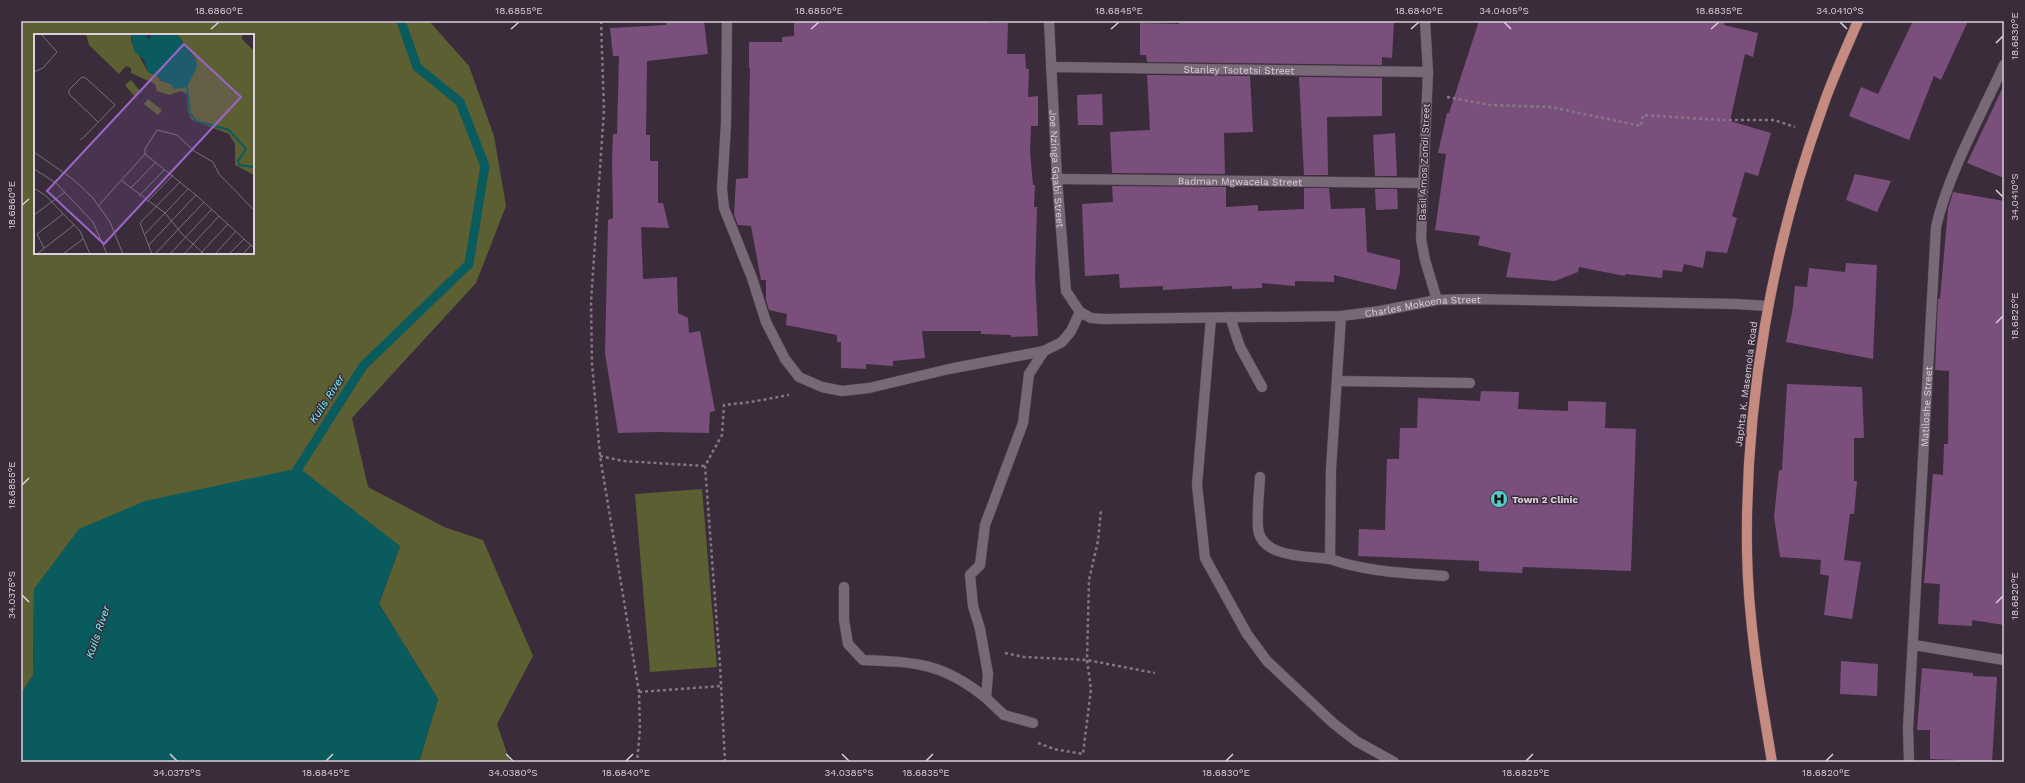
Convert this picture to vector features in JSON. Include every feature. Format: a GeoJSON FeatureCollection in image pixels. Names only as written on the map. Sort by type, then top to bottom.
{"type":"FeatureCollection","features":[{"type":"Feature","properties":{"kind":"main road","name":"Japhta K. Masemola Road"},"geometry":{"type":"LineString","coordinates":[[1772,762],[1755,660],[1747,551],[1748,485],[1754,404],[1768,306],[1790,210],[1823,106],[1858,21]]}},
{"type":"Feature","properties":{"kind":"street"},"geometry":{"type":"LineString","coordinates":[[727,21],[726,124],[722,188],[724,208],[752,278],[766,322],[785,359],[800,377],[822,387],[842,391],[869,388],[950,369],[1044,351],[1062,342],[1071,331],[1080,312]]}},
{"type":"Feature","properties":{"kind":"street","name":"Joe Nzinga Gqabi Street"},"geometry":{"type":"LineString","coordinates":[[1049,21],[1057,179],[1066,291],[1080,312]]}},
{"type":"Feature","properties":{"kind":"street","name":"Basil Amos Zondi Street"},"geometry":{"type":"LineString","coordinates":[[1425,21],[1428,72],[1421,239],[1425,260],[1437,300]]}},
{"type":"Feature","properties":{"kind":"street","name":"Matiloshe Street"},"geometry":{"type":"LineString","coordinates":[[1909,762],[1908,728],[1914,644],[1936,227],[1941,207],[1951,181],[2004,65]]}},
{"type":"Feature","properties":{"kind":"street","name":"Stanley Tsotetsi Street"},"geometry":{"type":"LineString","coordinates":[[1051,67],[1428,72]]}},
{"type":"Feature","properties":{"kind":"street","name":"Badman Mgwacela Street"},"geometry":{"type":"LineString","coordinates":[[1057,179],[1423,183]]}},
{"type":"Feature","properties":{"kind":"street","name":"Charles Mokoena Street"},"geometry":{"type":"LineString","coordinates":[[1080,312],[1091,318],[1104,319],[1341,316],[1380,312],[1437,300],[1713,303],[1768,306]]}},
{"type":"Feature","properties":{"kind":"street"},"geometry":{"type":"LineString","coordinates":[[1330,559],[1331,468],[1341,316]]}},
{"type":"Feature","properties":{"kind":"street"},"geometry":{"type":"LineString","coordinates":[[1230,317],[1240,347],[1262,387]]}},
{"type":"Feature","properties":{"kind":"street"},"geometry":{"type":"LineString","coordinates":[[1211,318],[1197,485],[1205,558],[1247,634],[1267,661],[1338,727],[1356,741],[1394,762]]}},
{"type":"Feature","properties":{"kind":"street"},"geometry":{"type":"LineString","coordinates":[[986,698],[988,674],[973,606],[970,575],[980,564],[985,525],[1023,424],[1029,374],[1044,351]]}},
{"type":"Feature","properties":{"kind":"street"},"geometry":{"type":"LineString","coordinates":[[1337,381],[1470,383]]}},
{"type":"Feature","properties":{"kind":"street"},"geometry":{"type":"LineString","coordinates":[[1260,477],[1258,528],[1262,539],[1268,547],[1278,552],[1330,559],[1347,565],[1379,571],[1444,576]]}},
{"type":"Feature","properties":{"kind":"street"},"geometry":{"type":"LineString","coordinates":[[844,587],[844,620],[848,644],[863,660],[908,662],[941,669],[967,682],[1004,715],[1033,723]]}},
{"type":"Feature","properties":{"kind":"street"},"geometry":{"type":"LineString","coordinates":[[1914,644],[2004,660]]}},
{"type":"Feature","properties":{"kind":"path"},"geometry":{"type":"LineString","coordinates":[[601,21],[604,110],[591,302],[592,363],[600,456],[638,692],[640,728],[637,762]]}},
{"type":"Feature","properties":{"kind":"path"},"geometry":{"type":"LineString","coordinates":[[1427,93],[1490,105],[1551,107],[1642,126],[1644,115],[1721,120],[1774,120],[1814,134]]}},
{"type":"Feature","properties":{"kind":"path"},"geometry":{"type":"LineString","coordinates":[[725,762],[706,466],[722,435],[724,405],[789,395],[800,377]]}},
{"type":"Feature","properties":{"kind":"path"},"geometry":{"type":"LineString","coordinates":[[600,456],[623,462],[706,466]]}},
{"type":"Feature","properties":{"kind":"path"},"geometry":{"type":"LineString","coordinates":[[1033,723],[1030,740],[1054,749],[1083,754],[1091,689],[1087,660],[1089,580],[1098,541],[1101,510]]}},
{"type":"Feature","properties":{"kind":"path"},"geometry":{"type":"LineString","coordinates":[[985,657],[1007,653],[1024,658],[1087,660],[1155,673]]}},
{"type":"Feature","properties":{"kind":"path"},"geometry":{"type":"LineString","coordinates":[[638,692],[721,686]]}},
{"type":"Feature","properties":{"kind":"shaded area"},"geometry":{"type":"Polygon","coordinates":[[[21,21],[429,21],[469,66],[494,136],[506,206],[476,283],[352,418],[368,487],[444,527],[483,540],[533,656],[497,724],[510,762],[419,762],[438,699],[379,604],[400,546],[34,589],[33,675],[21,694],[21,21]]]}},
{"type":"Feature","properties":{"kind":"shaded area"},"geometry":{"type":"Polygon","coordinates":[[[702,489],[717,667],[650,672],[635,494],[702,489]]]}},
{"type":"Feature","properties":{"kind":"water"},"geometry":{"type":"Polygon","coordinates":[[[299,468],[400,546],[379,604],[438,699],[419,762],[21,762],[21,694],[33,675],[34,589],[79,529],[145,501],[299,468]]]}},
{"type":"Feature","properties":{"kind":"building"},"geometry":{"type":"Polygon","coordinates":[[[666,21],[704,21],[708,54],[647,61],[646,135],[650,135],[650,161],[658,161],[658,203],[663,203],[669,228],[641,227],[643,279],[677,277],[678,313],[688,318],[689,333],[700,331],[715,411],[710,412],[709,433],[618,433],[605,353],[608,220],[613,218],[612,159],[613,134],[617,134],[619,56],[613,56],[610,28],[666,25],[666,21]]]}},
{"type":"Feature","properties":{"kind":"building"},"geometry":{"type":"Polygon","coordinates":[[[988,21],[988,23],[1008,23],[1007,54],[1025,54],[1026,69],[1029,69],[1028,97],[1038,96],[1038,126],[1031,126],[1030,152],[1033,185],[1035,185],[1034,207],[1037,207],[1035,276],[1038,336],[1011,337],[1011,335],[981,334],[981,331],[922,331],[925,358],[893,361],[893,366],[866,364],[866,369],[841,368],[841,342],[837,342],[837,335],[786,325],[787,314],[769,310],[766,300],[766,280],[761,280],[751,226],[738,225],[734,215],[736,179],[748,178],[749,42],[782,42],[782,37],[794,36],[794,22],[988,21]]]}},
{"type":"Feature","properties":{"kind":"building"},"geometry":{"type":"Polygon","coordinates":[[[1179,21],[1394,21],[1392,58],[1382,57],[1382,65],[1147,62],[1146,55],[1140,55],[1140,23],[1179,24],[1179,21]]]}},
{"type":"Feature","properties":{"kind":"building"},"geometry":{"type":"Polygon","coordinates":[[[1479,21],[1725,21],[1724,25],[1758,33],[1753,57],[1745,54],[1730,121],[1771,133],[1758,176],[1745,172],[1732,216],[1737,218],[1727,253],[1706,251],[1703,268],[1684,264],[1682,272],[1663,270],[1662,278],[1625,274],[1625,276],[1579,267],[1578,272],[1555,281],[1506,277],[1511,253],[1478,245],[1480,236],[1435,230],[1446,154],[1438,153],[1447,113],[1449,113],[1479,21]]]}},
{"type":"Feature","properties":{"kind":"building"},"geometry":{"type":"Polygon","coordinates":[[[1913,21],[1968,21],[1941,80],[1934,76],[1909,140],[1849,116],[1861,87],[1878,94],[1913,21]]]}},
{"type":"Feature","properties":{"kind":"building"},"geometry":{"type":"Polygon","coordinates":[[[1147,75],[1250,76],[1253,132],[1224,133],[1225,174],[1112,173],[1110,132],[1150,130],[1147,75]]]}},
{"type":"Feature","properties":{"kind":"building"},"geometry":{"type":"Polygon","coordinates":[[[1299,77],[1382,78],[1382,116],[1327,117],[1328,175],[1304,175],[1299,77]]]}},
{"type":"Feature","properties":{"kind":"building"},"geometry":{"type":"Polygon","coordinates":[[[2004,85],[2004,178],[1967,163],[2004,85]]]}},
{"type":"Feature","properties":{"kind":"building"},"geometry":{"type":"Polygon","coordinates":[[[1102,94],[1103,125],[1078,125],[1077,95],[1102,94]]]}},
{"type":"Feature","properties":{"kind":"building"},"geometry":{"type":"Polygon","coordinates":[[[1395,133],[1397,176],[1375,176],[1373,135],[1395,133]]]}},
{"type":"Feature","properties":{"kind":"building"},"geometry":{"type":"Polygon","coordinates":[[[1855,174],[1891,181],[1877,212],[1846,200],[1855,174]]]}},
{"type":"Feature","properties":{"kind":"building"},"geometry":{"type":"Polygon","coordinates":[[[1112,186],[1226,187],[1226,207],[1258,205],[1258,211],[1304,209],[1304,188],[1329,188],[1331,209],[1365,208],[1367,252],[1400,260],[1400,272],[1396,290],[1334,275],[1334,282],[1295,281],[1295,286],[1262,283],[1262,288],[1232,289],[1232,286],[1163,290],[1163,286],[1120,288],[1119,274],[1085,276],[1082,204],[1113,202],[1112,186]]]}},
{"type":"Feature","properties":{"kind":"building"},"geometry":{"type":"Polygon","coordinates":[[[1375,189],[1397,189],[1398,209],[1376,210],[1375,189]]]}},
{"type":"Feature","properties":{"kind":"building"},"geometry":{"type":"Polygon","coordinates":[[[1953,192],[2004,201],[2004,625],[1972,620],[1972,626],[1938,624],[1940,584],[1924,583],[1933,474],[1943,475],[1944,444],[1948,444],[1949,371],[1935,370],[1938,299],[1940,299],[1948,209],[1953,192]]]}},
{"type":"Feature","properties":{"kind":"building"},"geometry":{"type":"Polygon","coordinates":[[[1846,263],[1877,265],[1873,359],[1786,342],[1793,307],[1795,286],[1807,287],[1809,268],[1845,272],[1846,263]]]}},
{"type":"Feature","properties":{"kind":"building"},"geometry":{"type":"Polygon","coordinates":[[[1787,384],[1862,387],[1864,438],[1854,438],[1854,481],[1857,481],[1854,514],[1850,514],[1844,560],[1861,562],[1852,619],[1824,615],[1829,576],[1820,574],[1821,560],[1780,557],[1774,517],[1779,470],[1782,470],[1787,384]]]}},
{"type":"Feature","properties":{"kind":"building","name":"Town 2 Clinic"},"geometry":{"type":"Polygon","coordinates":[[[1481,391],[1519,392],[1518,409],[1568,411],[1568,401],[1606,402],[1605,428],[1636,429],[1631,571],[1523,567],[1522,573],[1479,571],[1479,561],[1358,556],[1359,529],[1385,530],[1387,459],[1399,459],[1400,428],[1417,428],[1418,398],[1480,401],[1481,391]]]}},
{"type":"Feature","properties":{"kind":"building"},"geometry":{"type":"Polygon","coordinates":[[[1841,661],[1878,664],[1877,696],[1840,694],[1841,661]]]}},
{"type":"Feature","properties":{"kind":"building"},"geometry":{"type":"Polygon","coordinates":[[[1922,668],[1973,673],[1973,676],[1997,677],[1992,762],[1956,762],[1956,760],[1930,759],[1930,730],[1917,730],[1922,668]]]}},
{"type":"Feature","properties":{"kind":"waterway","name":"Kuils River"},"geometry":{"type":"LineString","coordinates":[[292,478],[363,366],[469,264],[485,166],[460,102],[417,67],[401,21]]}},
{"type":"Feature","properties":{"kind":"place","name":"Town 2 Clinic"},"geometry":{"type":"Point","coordinates":[1499,499]}}]}
